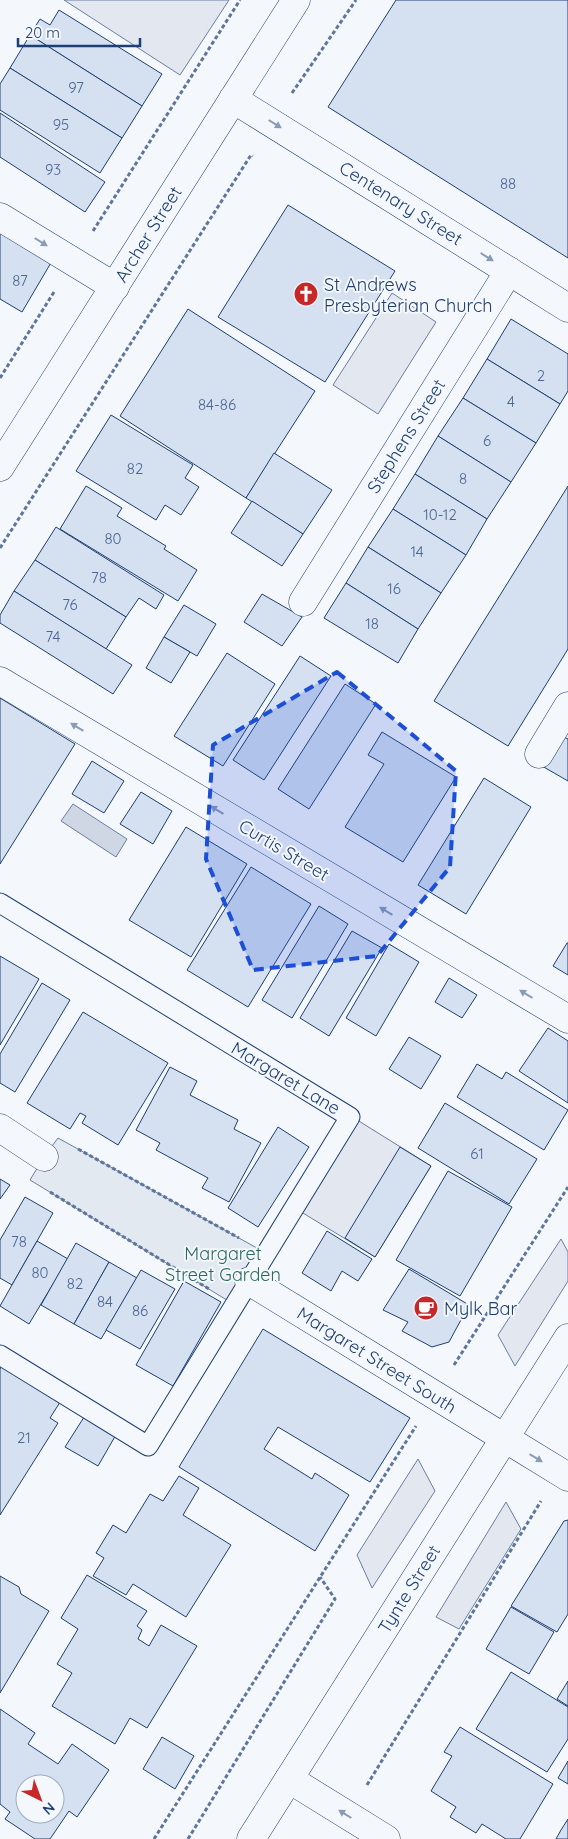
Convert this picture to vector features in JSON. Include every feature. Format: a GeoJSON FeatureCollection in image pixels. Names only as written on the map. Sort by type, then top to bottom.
{"type":"FeatureCollection","features":[{"type":"Feature","properties":{"kind":"street","name":"Archer Street"},"geometry":{"type":"LineString","coordinates":[[0,467],[296,0]]}},
{"type":"Feature","properties":{"kind":"street","name":"Centenary Street"},"geometry":{"type":"LineString","coordinates":[[234,99],[568,308]]}},
{"type":"Feature","properties":{"kind":"street"},"geometry":{"type":"LineString","coordinates":[[0,217],[115,287]]}},
{"type":"Feature","properties":{"kind":"street","name":"Stephens Street"},"geometry":{"type":"LineString","coordinates":[[303,602],[509,271]]}},
{"type":"Feature","properties":{"kind":"street","name":"Curtis Street"},"geometry":{"type":"LineString","coordinates":[[0,681],[568,1019]]}},
{"type":"Feature","properties":{"kind":"street"},"geometry":{"type":"LineString","coordinates":[[539,754],[568,706]]}},
{"type":"Feature","properties":{"kind":"street"},"geometry":{"type":"LineString","coordinates":[[0,1128],[44,1157]]}},
{"type":"Feature","properties":{"kind":"street","name":"Margaret Street South"},"geometry":{"type":"LineString","coordinates":[[249,1281],[568,1477]]}},
{"type":"Feature","properties":{"kind":"street","name":"Tynte Street"},"geometry":{"type":"LineString","coordinates":[[251,1839],[568,1338]]}},
{"type":"Feature","properties":{"kind":"street"},"geometry":{"type":"LineString","coordinates":[[289,1779],[386,1839]]}},
{"type":"Feature","properties":{"kind":"lane","name":"Margaret Lane"},"geometry":{"type":"LineString","coordinates":[[0,903],[350,1117],[148,1446],[0,1355]]}},
{"type":"Feature","properties":{"kind":"path"},"geometry":{"type":"LineString","coordinates":[[88,239],[240,0]]}},
{"type":"Feature","properties":{"kind":"path"},"geometry":{"type":"LineString","coordinates":[[290,96],[356,0]]}},
{"type":"Feature","properties":{"kind":"path"},"geometry":{"type":"LineString","coordinates":[[0,548],[251,155]]}},
{"type":"Feature","properties":{"kind":"path"},"geometry":{"type":"LineString","coordinates":[[0,378],[57,289]]}},
{"type":"Feature","properties":{"kind":"path"},"geometry":{"type":"LineString","coordinates":[[76,1148],[266,1253]]}},
{"type":"Feature","properties":{"kind":"path"},"geometry":{"type":"LineString","coordinates":[[451,1370],[568,1187]]}},
{"type":"Feature","properties":{"kind":"path"},"geometry":{"type":"LineString","coordinates":[[48,1190],[235,1305]]}},
{"type":"Feature","properties":{"kind":"path"},"geometry":{"type":"LineString","coordinates":[[154,1839],[420,1419]]}},
{"type":"Feature","properties":{"kind":"path"},"geometry":{"type":"LineString","coordinates":[[348,1816],[545,1494]]}},
{"type":"Feature","properties":{"kind":"path"},"geometry":{"type":"LineString","coordinates":[[188,1839],[335,1599],[320,1578]]}},
{"type":"Feature","properties":{"kind":"highlighted area"},"geometry":{"type":"Polygon","coordinates":[[[337,672],[456,771],[450,867],[377,956],[253,970],[206,859],[213,745],[337,672]]]}},
{"type":"Feature","properties":{"kind":"green space","name":"Margaret Street Garden"},"geometry":{"type":"Polygon","coordinates":[[[58,1138],[266,1253],[235,1305],[30,1180],[58,1138]]]}},
{"type":"Feature","properties":{"kind":"shaded area"},"geometry":{"type":"Polygon","coordinates":[[[64,0],[229,0],[180,75],[64,0]]]}},
{"type":"Feature","properties":{"kind":"shaded area"},"geometry":{"type":"Polygon","coordinates":[[[392,293],[436,322],[378,414],[333,385],[392,293]]]}},
{"type":"Feature","properties":{"kind":"shaded area"},"geometry":{"type":"Polygon","coordinates":[[[73,804],[127,839],[116,857],[61,821],[73,804]]]}},
{"type":"Feature","properties":{"kind":"shaded area"},"geometry":{"type":"Polygon","coordinates":[[[354,1118],[431,1166],[375,1257],[298,1210],[354,1118]]]}},
{"type":"Feature","properties":{"kind":"shaded area"},"geometry":{"type":"Polygon","coordinates":[[[561,1239],[568,1252],[568,1281],[515,1366],[498,1335],[561,1239]]]}},
{"type":"Feature","properties":{"kind":"shaded area"},"geometry":{"type":"Polygon","coordinates":[[[418,1459],[435,1491],[372,1588],[357,1555],[418,1459]]]}},
{"type":"Feature","properties":{"kind":"shaded area"},"geometry":{"type":"Polygon","coordinates":[[[506,1502],[521,1529],[459,1629],[436,1617],[506,1502]]]}},
{"type":"Feature","properties":{"kind":"building"},"geometry":{"type":"Polygon","coordinates":[[[396,0],[568,0],[568,258],[328,107],[396,0]]]}},
{"type":"Feature","properties":{"kind":"building"},"geometry":{"type":"Polygon","coordinates":[[[59,10],[162,74],[142,106],[30,35],[40,19],[50,25],[59,10]]]}},
{"type":"Feature","properties":{"kind":"building"},"geometry":{"type":"Polygon","coordinates":[[[30,35],[142,106],[122,138],[10,68],[30,35]]]}},
{"type":"Feature","properties":{"kind":"building"},"geometry":{"type":"Polygon","coordinates":[[[10,68],[122,138],[100,173],[0,110],[0,84],[10,68]]]}},
{"type":"Feature","properties":{"kind":"building"},"geometry":{"type":"Polygon","coordinates":[[[0,113],[105,182],[85,212],[0,157],[0,113]]]}},
{"type":"Feature","properties":{"kind":"building","name":"St Andrews Presbyterian Church"},"geometry":{"type":"Polygon","coordinates":[[[288,205],[395,271],[325,382],[218,317],[288,205]]]}},
{"type":"Feature","properties":{"kind":"building"},"geometry":{"type":"Polygon","coordinates":[[[0,229],[52,261],[22,312],[0,299],[0,229]]]}},
{"type":"Feature","properties":{"kind":"building"},"geometry":{"type":"Polygon","coordinates":[[[188,309],[315,391],[246,498],[120,416],[188,309]]]}},
{"type":"Feature","properties":{"kind":"building"},"geometry":{"type":"Polygon","coordinates":[[[511,319],[568,354],[568,391],[560,404],[487,359],[511,319]]]}},
{"type":"Feature","properties":{"kind":"building"},"geometry":{"type":"Polygon","coordinates":[[[487,359],[560,404],[536,443],[463,398],[487,359]]]}},
{"type":"Feature","properties":{"kind":"building"},"geometry":{"type":"Polygon","coordinates":[[[463,398],[536,443],[511,482],[438,436],[463,398]]]}},
{"type":"Feature","properties":{"kind":"building"},"geometry":{"type":"Polygon","coordinates":[[[111,415],[193,465],[185,478],[199,487],[181,515],[165,505],[156,520],[76,471],[111,415]]]}},
{"type":"Feature","properties":{"kind":"building"},"geometry":{"type":"Polygon","coordinates":[[[438,436],[511,482],[487,519],[415,474],[438,436]]]}},
{"type":"Feature","properties":{"kind":"building"},"geometry":{"type":"Polygon","coordinates":[[[274,453],[332,490],[303,534],[246,498],[274,453]]]}},
{"type":"Feature","properties":{"kind":"building"},"geometry":{"type":"Polygon","coordinates":[[[415,474],[487,519],[466,555],[393,509],[415,474]]]}},
{"type":"Feature","properties":{"kind":"building"},"geometry":{"type":"Polygon","coordinates":[[[86,486],[122,508],[117,516],[166,546],[164,549],[197,570],[178,601],[60,529],[86,486]]]}},
{"type":"Feature","properties":{"kind":"building"},"geometry":{"type":"Polygon","coordinates":[[[568,486],[568,649],[508,746],[434,701],[568,486]]]}},
{"type":"Feature","properties":{"kind":"building"},"geometry":{"type":"Polygon","coordinates":[[[252,501],[303,534],[282,566],[231,533],[252,501]]]}},
{"type":"Feature","properties":{"kind":"building"},"geometry":{"type":"Polygon","coordinates":[[[393,509],[466,555],[441,593],[368,547],[393,509]]]}},
{"type":"Feature","properties":{"kind":"building"},"geometry":{"type":"Polygon","coordinates":[[[56,527],[164,595],[156,609],[139,598],[126,617],[35,560],[56,527]]]}},
{"type":"Feature","properties":{"kind":"building"},"geometry":{"type":"Polygon","coordinates":[[[368,547],[441,593],[418,629],[346,583],[368,547]]]}},
{"type":"Feature","properties":{"kind":"building"},"geometry":{"type":"Polygon","coordinates":[[[35,560],[126,617],[106,649],[14,591],[35,560]]]}},
{"type":"Feature","properties":{"kind":"building"},"geometry":{"type":"Polygon","coordinates":[[[346,583],[418,629],[398,663],[324,618],[346,583]]]}},
{"type":"Feature","properties":{"kind":"building"},"geometry":{"type":"Polygon","coordinates":[[[14,591],[132,665],[113,694],[0,623],[0,615],[14,591]]]}},
{"type":"Feature","properties":{"kind":"building"},"geometry":{"type":"Polygon","coordinates":[[[262,594],[302,617],[282,646],[244,622],[262,594]]]}},
{"type":"Feature","properties":{"kind":"building"},"geometry":{"type":"Polygon","coordinates":[[[184,605],[216,624],[197,656],[164,637],[184,605]]]}},
{"type":"Feature","properties":{"kind":"building"},"geometry":{"type":"Polygon","coordinates":[[[164,637],[190,652],[171,683],[146,668],[164,637]]]}},
{"type":"Feature","properties":{"kind":"building"},"geometry":{"type":"Polygon","coordinates":[[[227,653],[275,684],[223,766],[174,736],[227,653]]]}},
{"type":"Feature","properties":{"kind":"building"},"geometry":{"type":"Polygon","coordinates":[[[300,656],[331,676],[264,780],[233,760],[300,656]]]}},
{"type":"Feature","properties":{"kind":"building"},"geometry":{"type":"Polygon","coordinates":[[[345,684],[376,704],[309,809],[278,789],[345,684]]]}},
{"type":"Feature","properties":{"kind":"building"},"geometry":{"type":"Polygon","coordinates":[[[0,698],[75,744],[0,864],[0,698]]]}},
{"type":"Feature","properties":{"kind":"building"},"geometry":{"type":"Polygon","coordinates":[[[382,732],[456,777],[403,862],[345,827],[384,764],[368,755],[382,732]]]}},
{"type":"Feature","properties":{"kind":"building"},"geometry":{"type":"Polygon","coordinates":[[[560,735],[568,739],[568,781],[542,766],[560,735]]]}},
{"type":"Feature","properties":{"kind":"building"},"geometry":{"type":"Polygon","coordinates":[[[92,761],[124,781],[104,813],[72,794],[92,761]]]}},
{"type":"Feature","properties":{"kind":"building"},"geometry":{"type":"Polygon","coordinates":[[[484,778],[531,807],[466,914],[418,885],[484,778]]]}},
{"type":"Feature","properties":{"kind":"building"},"geometry":{"type":"Polygon","coordinates":[[[141,792],[172,811],[153,844],[120,824],[141,792]]]}},
{"type":"Feature","properties":{"kind":"building"},"geometry":{"type":"Polygon","coordinates":[[[186,827],[247,864],[191,957],[129,920],[186,827]]]}},
{"type":"Feature","properties":{"kind":"building"},"geometry":{"type":"Polygon","coordinates":[[[251,867],[311,904],[248,1007],[187,970],[251,867]]]}},
{"type":"Feature","properties":{"kind":"building"},"geometry":{"type":"Polygon","coordinates":[[[319,906],[348,924],[292,1018],[262,1000],[319,906]]]}},
{"type":"Feature","properties":{"kind":"building"},"geometry":{"type":"Polygon","coordinates":[[[352,931],[382,948],[329,1036],[300,1018],[352,931]]]}},
{"type":"Feature","properties":{"kind":"building"},"geometry":{"type":"Polygon","coordinates":[[[568,943],[568,975],[553,966],[568,943]]]}},
{"type":"Feature","properties":{"kind":"building"},"geometry":{"type":"Polygon","coordinates":[[[389,944],[419,962],[376,1036],[346,1018],[389,944]]]}},
{"type":"Feature","properties":{"kind":"building"},"geometry":{"type":"Polygon","coordinates":[[[0,956],[39,979],[0,1045],[0,956]]]}},
{"type":"Feature","properties":{"kind":"building"},"geometry":{"type":"Polygon","coordinates":[[[449,978],[477,995],[462,1018],[435,1002],[449,978]]]}},
{"type":"Feature","properties":{"kind":"building"},"geometry":{"type":"Polygon","coordinates":[[[42,983],[70,1000],[15,1092],[0,1083],[0,1054],[42,983]]]}},
{"type":"Feature","properties":{"kind":"building"},"geometry":{"type":"Polygon","coordinates":[[[83,1012],[168,1063],[118,1145],[82,1123],[86,1116],[80,1113],[70,1129],[27,1103],[83,1012]]]}},
{"type":"Feature","properties":{"kind":"building"},"geometry":{"type":"Polygon","coordinates":[[[548,1028],[568,1041],[568,1103],[519,1071],[548,1028]]]}},
{"type":"Feature","properties":{"kind":"building"},"geometry":{"type":"Polygon","coordinates":[[[409,1037],[441,1056],[421,1089],[389,1069],[409,1037]]]}},
{"type":"Feature","properties":{"kind":"building"},"geometry":{"type":"Polygon","coordinates":[[[477,1064],[502,1079],[506,1072],[568,1110],[544,1150],[457,1097],[477,1064]]]}},
{"type":"Feature","properties":{"kind":"building"},"geometry":{"type":"Polygon","coordinates":[[[170,1067],[197,1081],[190,1095],[238,1120],[234,1129],[261,1143],[229,1202],[202,1188],[208,1178],[156,1150],[160,1143],[136,1130],[170,1067]]]}},
{"type":"Feature","properties":{"kind":"building"},"geometry":{"type":"Polygon","coordinates":[[[445,1103],[537,1159],[509,1204],[418,1148],[445,1103]]]}},
{"type":"Feature","properties":{"kind":"building"},"geometry":{"type":"Polygon","coordinates":[[[278,1127],[309,1147],[258,1227],[228,1208],[278,1127]]]}},
{"type":"Feature","properties":{"kind":"building"},"geometry":{"type":"Polygon","coordinates":[[[400,1147],[431,1166],[375,1257],[345,1238],[400,1147]]]}},
{"type":"Feature","properties":{"kind":"building"},"geometry":{"type":"Polygon","coordinates":[[[448,1171],[512,1207],[460,1296],[396,1260],[448,1171]]]}},
{"type":"Feature","properties":{"kind":"building"},"geometry":{"type":"Polygon","coordinates":[[[0,1179],[10,1185],[0,1199],[0,1179]]]}},
{"type":"Feature","properties":{"kind":"building"},"geometry":{"type":"Polygon","coordinates":[[[25,1197],[53,1213],[12,1285],[0,1278],[0,1240],[25,1197]]]}},
{"type":"Feature","properties":{"kind":"building"},"geometry":{"type":"Polygon","coordinates":[[[327,1231],[372,1259],[358,1281],[342,1271],[331,1291],[302,1273],[327,1231]]]}},
{"type":"Feature","properties":{"kind":"building"},"geometry":{"type":"Polygon","coordinates":[[[37,1241],[68,1259],[29,1324],[0,1306],[37,1241]]]}},
{"type":"Feature","properties":{"kind":"building"},"geometry":{"type":"Polygon","coordinates":[[[76,1243],[109,1262],[74,1324],[41,1305],[76,1243]]]}},
{"type":"Feature","properties":{"kind":"building"},"geometry":{"type":"Polygon","coordinates":[[[109,1262],[137,1278],[101,1339],[74,1324],[109,1262]]]}},
{"type":"Feature","properties":{"kind":"building","name":"Mylk Bar"},"geometry":{"type":"Polygon","coordinates":[[[409,1269],[469,1305],[449,1342],[432,1347],[402,1331],[408,1322],[383,1310],[409,1269]]]}},
{"type":"Feature","properties":{"kind":"building"},"geometry":{"type":"Polygon","coordinates":[[[141,1270],[175,1289],[140,1349],[106,1330],[141,1270]]]}},
{"type":"Feature","properties":{"kind":"building"},"geometry":{"type":"Polygon","coordinates":[[[184,1281],[221,1302],[173,1386],[136,1365],[184,1281]]]}},
{"type":"Feature","properties":{"kind":"building"},"geometry":{"type":"Polygon","coordinates":[[[263,1329],[410,1418],[370,1482],[278,1427],[264,1449],[312,1479],[315,1473],[349,1495],[315,1551],[179,1467],[263,1329]]]}},
{"type":"Feature","properties":{"kind":"building"},"geometry":{"type":"Polygon","coordinates":[[[4,1362],[62,1399],[50,1418],[58,1423],[0,1515],[0,1369],[4,1362]]]}},
{"type":"Feature","properties":{"kind":"building"},"geometry":{"type":"Polygon","coordinates":[[[86,1414],[117,1433],[98,1466],[65,1447],[86,1414]]]}},
{"type":"Feature","properties":{"kind":"building"},"geometry":{"type":"Polygon","coordinates":[[[179,1476],[199,1488],[183,1515],[231,1545],[186,1617],[133,1584],[126,1595],[93,1576],[104,1558],[96,1553],[113,1525],[126,1533],[150,1494],[163,1501],[179,1476]]]}},
{"type":"Feature","properties":{"kind":"building"},"geometry":{"type":"Polygon","coordinates":[[[568,1520],[568,1614],[557,1632],[511,1606],[564,1521],[568,1520]]]}},
{"type":"Feature","properties":{"kind":"building"},"geometry":{"type":"Polygon","coordinates":[[[87,1575],[147,1611],[137,1626],[142,1630],[138,1639],[149,1646],[161,1625],[197,1646],[147,1728],[130,1718],[115,1744],[52,1706],[72,1673],[57,1664],[78,1629],[61,1618],[87,1575]]]}},
{"type":"Feature","properties":{"kind":"building"},"geometry":{"type":"Polygon","coordinates":[[[0,1576],[19,1587],[21,1594],[49,1611],[0,1693],[0,1576]]]}},
{"type":"Feature","properties":{"kind":"building"},"geometry":{"type":"Polygon","coordinates":[[[511,1607],[554,1632],[529,1674],[486,1649],[511,1607]]]}},
{"type":"Feature","properties":{"kind":"building"},"geometry":{"type":"Polygon","coordinates":[[[511,1672],[568,1707],[568,1739],[547,1772],[476,1729],[511,1672]]]}},
{"type":"Feature","properties":{"kind":"building"},"geometry":{"type":"Polygon","coordinates":[[[568,1681],[568,1706],[557,1699],[568,1681]]]}},
{"type":"Feature","properties":{"kind":"building"},"geometry":{"type":"Polygon","coordinates":[[[0,1709],[35,1733],[28,1744],[58,1764],[72,1744],[109,1770],[77,1817],[69,1811],[65,1817],[65,1774],[15,1774],[15,1824],[60,1824],[50,1839],[35,1839],[5,1819],[10,1812],[0,1804],[0,1709]]]}},
{"type":"Feature","properties":{"kind":"building"},"geometry":{"type":"Polygon","coordinates":[[[460,1727],[553,1784],[520,1839],[506,1839],[482,1824],[476,1833],[450,1817],[456,1807],[431,1791],[452,1756],[444,1752],[460,1727]]]}},
{"type":"Feature","properties":{"kind":"building"},"geometry":{"type":"Polygon","coordinates":[[[162,1737],[194,1756],[175,1789],[143,1769],[162,1737]]]}},
{"type":"Feature","properties":{"kind":"building"},"geometry":{"type":"Polygon","coordinates":[[[568,1761],[568,1784],[558,1778],[568,1761]]]}},
{"type":"Feature","properties":{"kind":"building"},"geometry":{"type":"Polygon","coordinates":[[[568,1819],[568,1839],[556,1839],[561,1830],[568,1819]]]}},
{"type":"Feature","properties":{"kind":"place","name":"St Andrews Presbyterian Church"},"geometry":{"type":"Point","coordinates":[306,294]}},
{"type":"Feature","properties":{"kind":"place","name":"Mylk Bar"},"geometry":{"type":"Point","coordinates":[426,1308]}}]}
